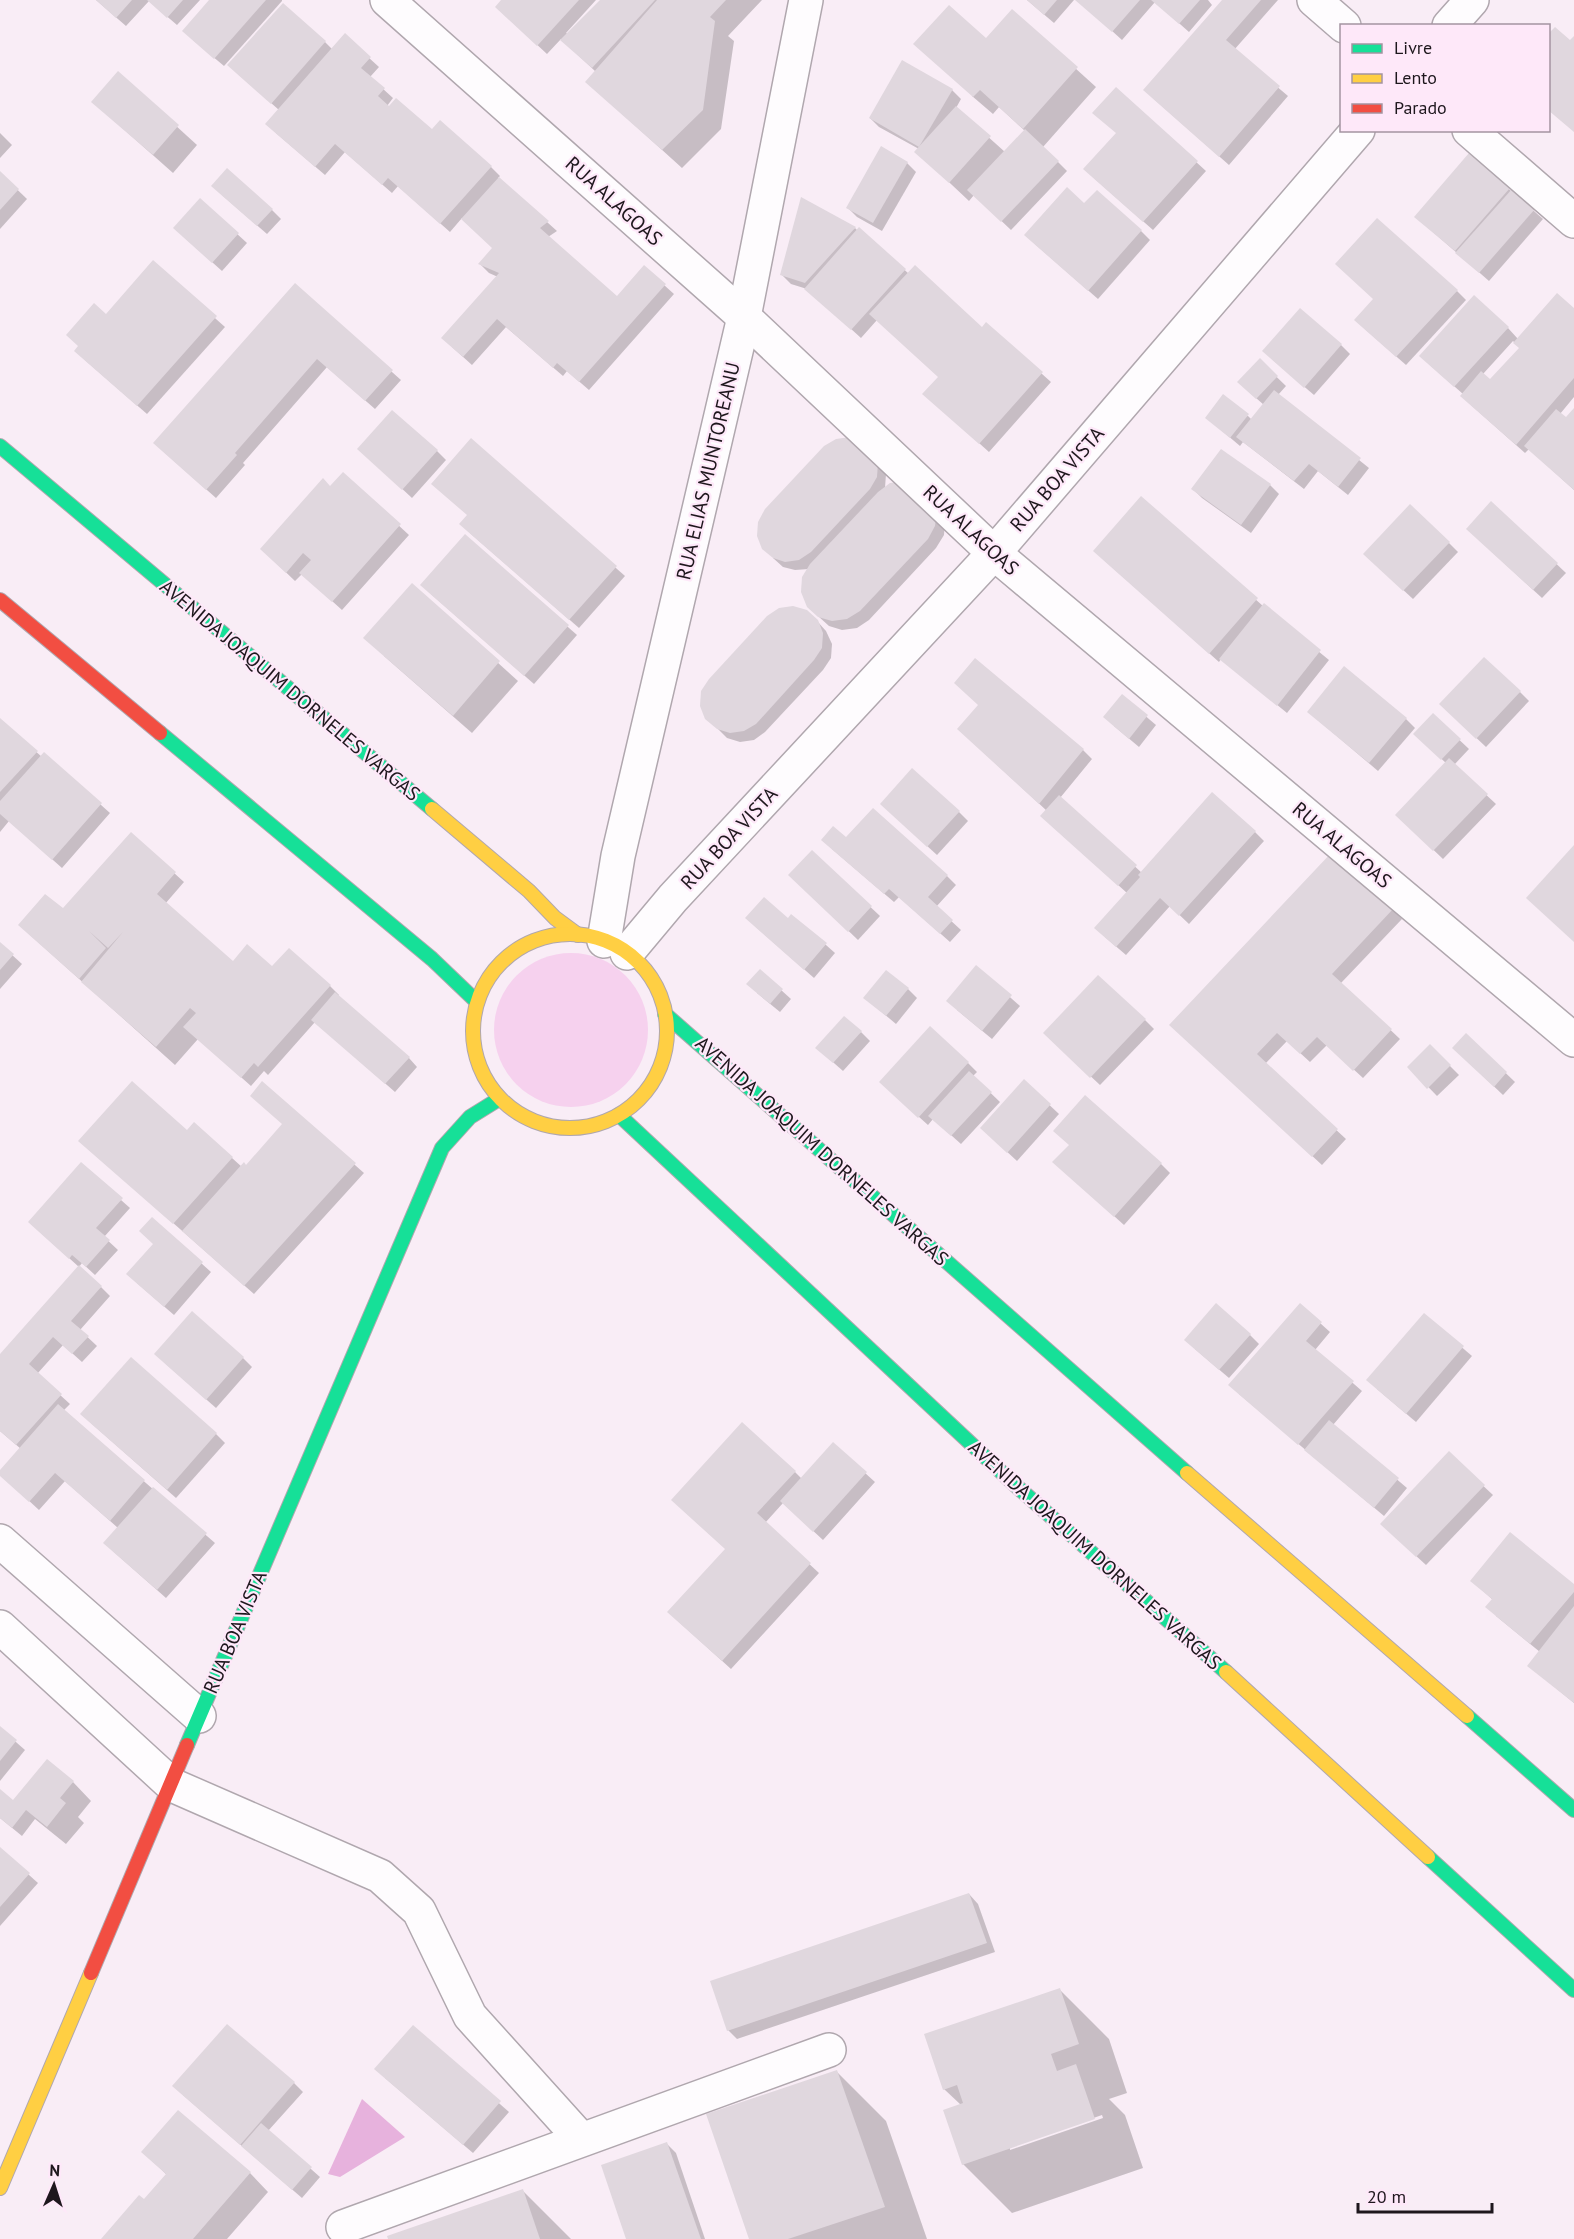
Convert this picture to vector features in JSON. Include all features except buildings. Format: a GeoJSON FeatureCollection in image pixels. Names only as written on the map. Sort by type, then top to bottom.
{"type":"FeatureCollection","features":[{"type":"Feature","properties":{"kind":"street","name":"RUA ALAGOAS"},"geometry":{"type":"LineString","coordinates":[[387,0],[744,317],[994,553],[1574,1040]]}},
{"type":"Feature","properties":{"kind":"street","name":"RUA ELIAS MUNTOREANU"},"geometry":{"type":"LineString","coordinates":[[603,943],[618,856],[744,317],[806,0]]}},
{"type":"Feature","properties":{"kind":"street"},"geometry":{"type":"LineString","coordinates":[[1314,0],[1342,24]]}},
{"type":"Feature","properties":{"kind":"street"},"geometry":{"type":"LineString","coordinates":[[1451,24],[1472,0]]}},
{"type":"Feature","properties":{"kind":"street","name":"RUA BOA VISTA"},"geometry":{"type":"LineString","coordinates":[[603,943],[673,898],[994,553],[1356,132]]}},
{"type":"Feature","properties":{"kind":"street"},"geometry":{"type":"LineString","coordinates":[[1471,132],[1574,221]]}},
{"type":"Feature","properties":{"kind":"street","name":"AVENIDA JOAQUIM DORNELES VARGAS"},"geometry":{"type":"LineString","coordinates":[[0,446],[520,884],[555,918],[603,943]]}},
{"type":"Feature","properties":{"kind":"street"},"geometry":{"type":"LineString","coordinates":[[0,600],[432,959],[477,1002]]}},
{"type":"Feature","properties":{"kind":"street"},"geometry":{"type":"LineString","coordinates":[[552,936],[603,943],[646,971],[658,991],[665,1014],[667,1038],[662,1060],[653,1082],[638,1101],[619,1115],[595,1125],[569,1128],[544,1125],[520,1115],[499,1099],[483,1078],[474,1053],[472,1027],[477,1002],[488,978],[505,958],[527,944],[552,936]]}},
{"type":"Feature","properties":{"kind":"street","name":"AVENIDA JOAQUIM DORNELES VARGAS"},"geometry":{"type":"LineString","coordinates":[[665,1014],[1119,1415],[1401,1657],[1574,1810]]}},
{"type":"Feature","properties":{"kind":"street","name":"RUA BOA VISTA"},"geometry":{"type":"LineString","coordinates":[[0,2188],[442,1148],[470,1117],[499,1099]]}},
{"type":"Feature","properties":{"kind":"street","name":"AVENIDA JOAQUIM DORNELES VARGAS"},"geometry":{"type":"LineString","coordinates":[[619,1115],[1012,1483],[1168,1619],[1574,1990]]}},
{"type":"Feature","properties":{"kind":"street"},"geometry":{"type":"LineString","coordinates":[[0,1541],[199,1716]]}},
{"type":"Feature","properties":{"kind":"street"},"geometry":{"type":"LineString","coordinates":[[0,1628],[172,1785],[380,1876],[419,1911],[470,2016],[581,2139]]}},
{"type":"Feature","properties":{"kind":"street"},"geometry":{"type":"LineString","coordinates":[[343,2227],[829,2049]]}},
{"type":"Feature","properties":{"kind":"shaded area"},"geometry":{"type":"Polygon","coordinates":[[[571,953],[600,959],[614,966],[625,976],[635,987],[642,1001],[648,1030],[642,1059],[635,1073],[625,1084],[614,1094],[600,1101],[571,1107],[542,1101],[528,1094],[517,1084],[507,1073],[500,1059],[494,1030],[500,1001],[507,987],[517,976],[528,966],[542,959],[571,953]]]}},
{"type":"Feature","properties":{"kind":"shaded area"},"geometry":{"type":"Polygon","coordinates":[[[362,2099],[405,2137],[340,2177],[328,2174],[362,2099]]]}},
{"type":"Feature","properties":{"kind":"traffic: fast"},"geometry":{"type":"LineString","coordinates":[[0,446],[432,809]]}},
{"type":"Feature","properties":{"kind":"traffic: fast"},"geometry":{"type":"LineString","coordinates":[[160,733],[432,959],[477,1002]]}},
{"type":"Feature","properties":{"kind":"traffic: fast"},"geometry":{"type":"LineString","coordinates":[[665,1014],[1187,1473]]}},
{"type":"Feature","properties":{"kind":"traffic: fast"},"geometry":{"type":"LineString","coordinates":[[187,1745],[442,1148],[470,1117],[499,1099]]}},
{"type":"Feature","properties":{"kind":"traffic: fast"},"geometry":{"type":"LineString","coordinates":[[619,1115],[1013,1483],[1226,1672]]}},
{"type":"Feature","properties":{"kind":"traffic: fast"},"geometry":{"type":"LineString","coordinates":[[1467,1716],[1574,1810]]}},
{"type":"Feature","properties":{"kind":"traffic: fast"},"geometry":{"type":"LineString","coordinates":[[1428,1857],[1574,1990]]}},
{"type":"Feature","properties":{"kind":"traffic: slow"},"geometry":{"type":"LineString","coordinates":[[432,809],[529,891],[555,918],[578,935]]}},
{"type":"Feature","properties":{"kind":"traffic: slow"},"geometry":{"type":"LineString","coordinates":[[570,934],[598,938],[616,946],[631,956],[645,970],[663,1003],[667,1031],[663,1059],[655,1077],[645,1092],[631,1106],[598,1124],[570,1128],[542,1124],[524,1116],[509,1106],[495,1092],[477,1059],[473,1031],[477,1003],[485,985],[495,970],[509,956],[542,938],[570,934]]}},
{"type":"Feature","properties":{"kind":"traffic: slow"},"geometry":{"type":"LineString","coordinates":[[1187,1473],[1467,1716]]}},
{"type":"Feature","properties":{"kind":"traffic: slow"},"geometry":{"type":"LineString","coordinates":[[1226,1672],[1428,1857]]}},
{"type":"Feature","properties":{"kind":"traffic: slow"},"geometry":{"type":"LineString","coordinates":[[0,2188],[91,1973]]}},
{"type":"Feature","properties":{"kind":"traffic: jam"},"geometry":{"type":"LineString","coordinates":[[0,600],[160,733]]}},
{"type":"Feature","properties":{"kind":"traffic: jam"},"geometry":{"type":"LineString","coordinates":[[91,1973],[187,1745]]}}]}
